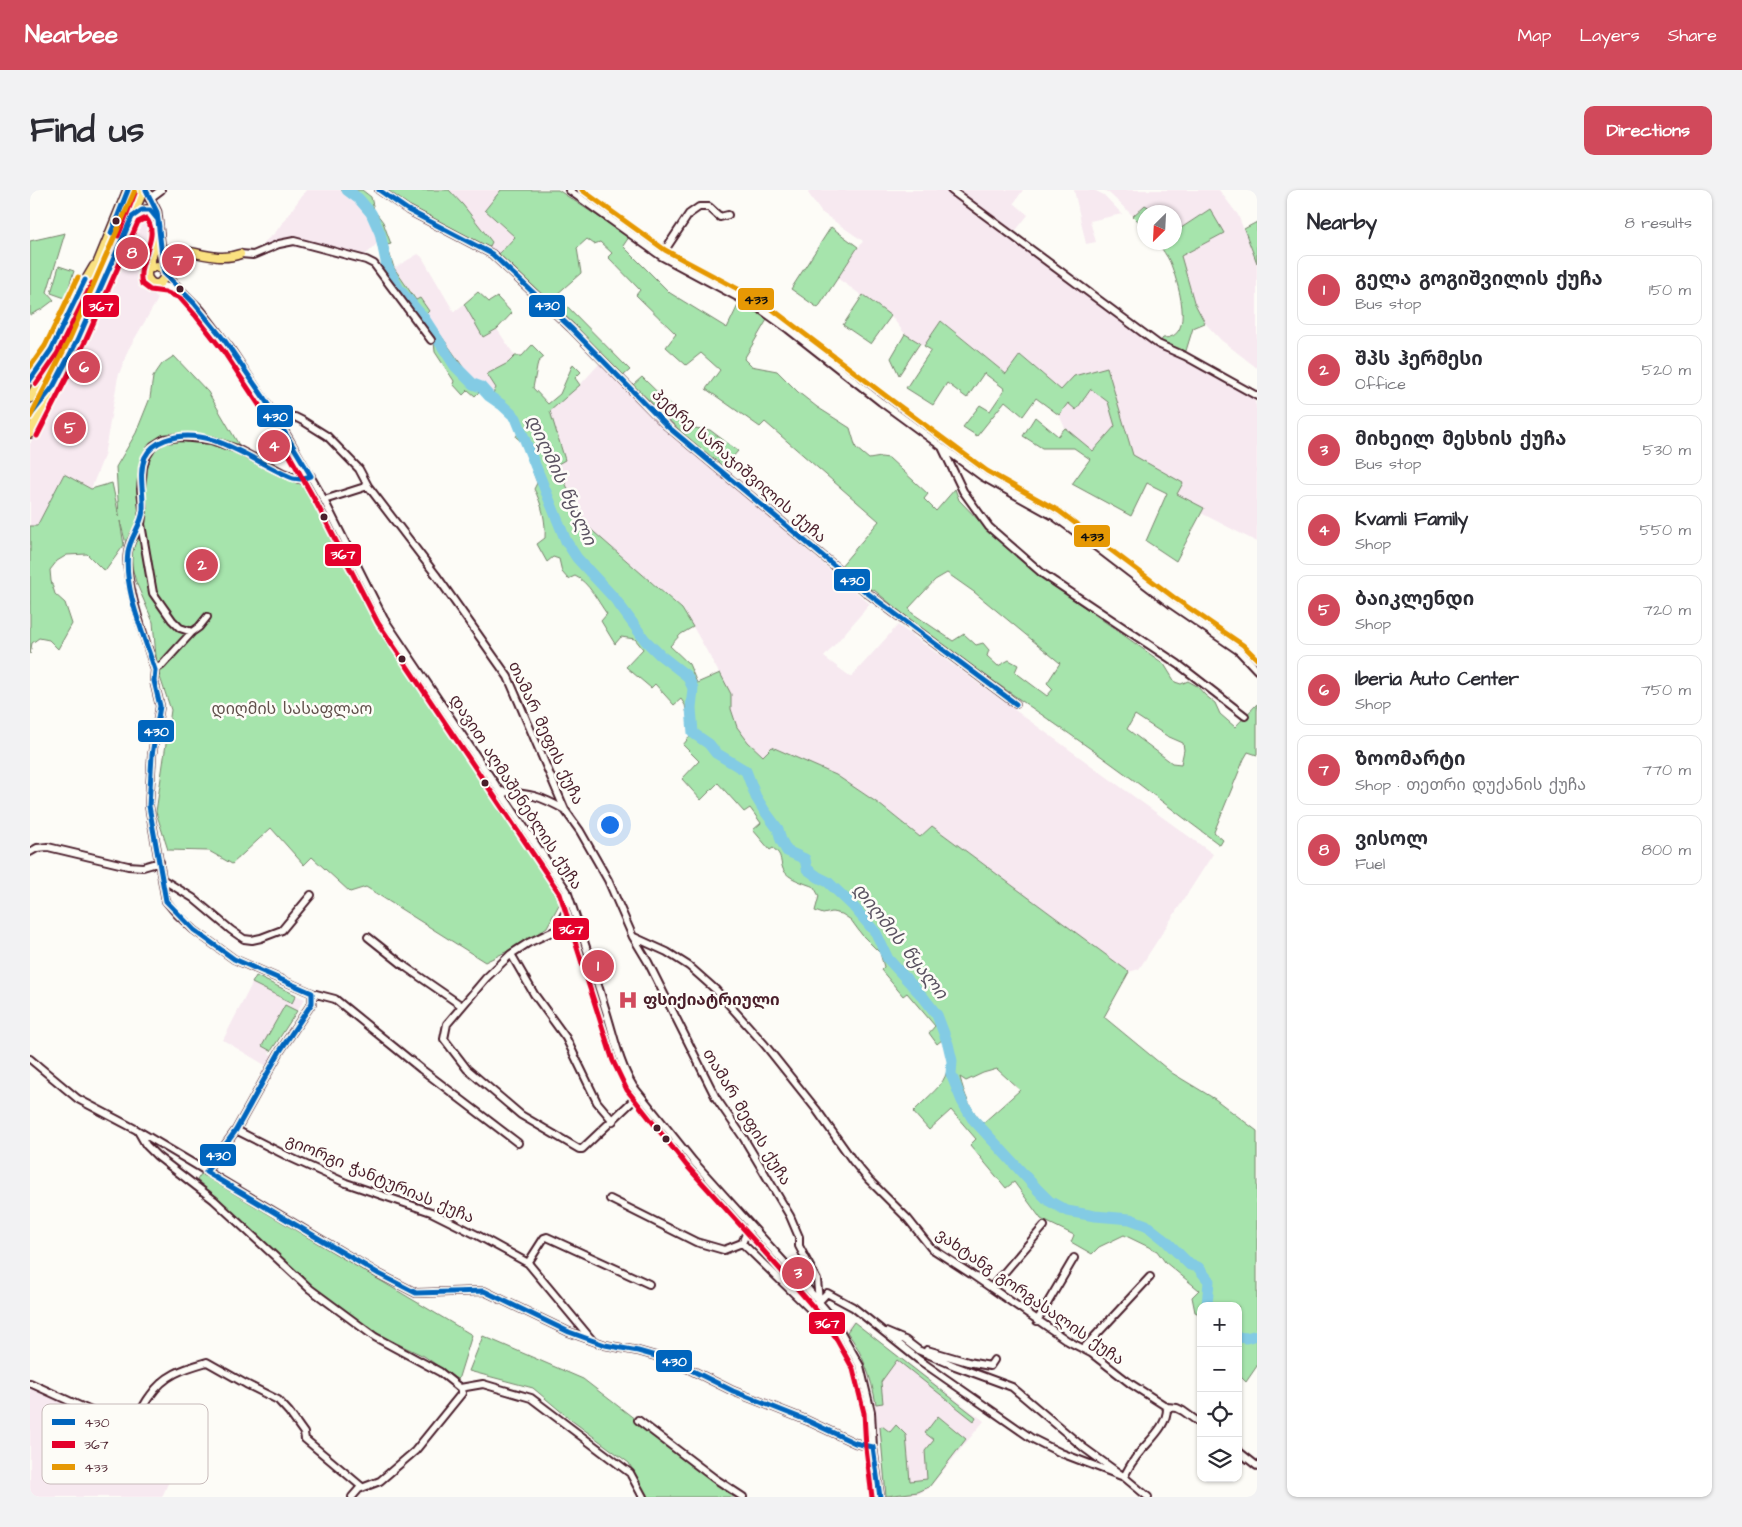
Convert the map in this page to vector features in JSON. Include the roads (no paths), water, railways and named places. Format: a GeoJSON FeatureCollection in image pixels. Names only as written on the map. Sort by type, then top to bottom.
{"type":"FeatureCollection","features":[{"type":"Feature","properties":{"kind":"highway"},"geometry":{"type":"LineString","coordinates":[[30,398],[71,329],[128,190]]}},
{"type":"Feature","properties":{"kind":"highway"},"geometry":{"type":"LineString","coordinates":[[30,433],[77,341],[144,190]]}},
{"type":"Feature","properties":{"kind":"main road"},"geometry":{"type":"LineString","coordinates":[[144,190],[156,209],[158,220],[164,271],[164,278],[158,284],[148,280],[147,274],[156,248],[159,230]]}},
{"type":"Feature","properties":{"kind":"main road"},"geometry":{"type":"LineString","coordinates":[[132,217],[147,209],[152,211],[158,220]]}},
{"type":"Feature","properties":{"kind":"main road"},"geometry":{"type":"LineString","coordinates":[[162,250],[178,250],[216,258],[234,257],[240,254]]}},
{"type":"Feature","properties":{"kind":"main road"},"geometry":{"type":"LineString","coordinates":[[30,380],[51,350],[81,288],[102,254]]}},
{"type":"Feature","properties":{"kind":"main road"},"geometry":{"type":"LineString","coordinates":[[149,269],[154,266],[164,271]]}},
{"type":"Feature","properties":{"kind":"main road"},"geometry":{"type":"LineString","coordinates":[[30,416],[53,387]]}},
{"type":"Feature","properties":{"kind":"street"},"geometry":{"type":"LineString","coordinates":[[149,199],[161,190]]}},
{"type":"Feature","properties":{"kind":"street","name":"პეტრე სარაჯიშვილის ქუჩა"},"geometry":{"type":"LineString","coordinates":[[378,190],[408,210],[492,254],[571,328],[667,426],[866,592],[1016,704]]}},
{"type":"Feature","properties":{"kind":"street"},"geometry":{"type":"LineString","coordinates":[[569,190],[661,256],[760,309],[788,328],[881,402],[984,477],[1055,517],[1172,605],[1240,651],[1257,670]]}},
{"type":"Feature","properties":{"kind":"street"},"geometry":{"type":"LineString","coordinates":[[951,190],[1158,344],[1185,356],[1257,396]]}},
{"type":"Feature","properties":{"kind":"street"},"geometry":{"type":"LineString","coordinates":[[661,256],[689,214],[699,207],[709,207],[720,217],[728,215]]}},
{"type":"Feature","properties":{"kind":"street"},"geometry":{"type":"LineString","coordinates":[[240,254],[252,255],[279,244],[294,241],[366,260],[374,264],[431,340]]}},
{"type":"Feature","properties":{"kind":"street","name":"დავით აღმაშენებლის ქუჩა"},"geometry":{"type":"LineString","coordinates":[[164,271],[201,310],[230,348],[278,422],[324,500],[384,619],[567,891],[585,940],[627,1076],[639,1095],[693,1161],[834,1320],[860,1366],[871,1412],[873,1447],[880,1497]]}},
{"type":"Feature","properties":{"kind":"street","name":"დავით აღმაშენებლის ქუჩა"},"geometry":{"type":"LineString","coordinates":[[158,284],[184,292]]}},
{"type":"Feature","properties":{"kind":"street","name":"თამარ მეფის ქუჩა"},"geometry":{"type":"LineString","coordinates":[[278,422],[287,417],[295,418],[327,436],[359,469],[368,486],[436,575],[508,677],[565,810],[580,831],[608,880],[633,937],[648,962],[716,1098],[743,1137],[790,1216],[799,1237],[799,1246],[817,1280],[819,1301]]}},
{"type":"Feature","properties":{"kind":"street"},"geometry":{"type":"LineString","coordinates":[[310,476],[299,479],[283,473],[237,449],[211,440],[181,437],[164,439],[153,446],[142,468],[143,510],[141,524],[128,552],[128,570],[131,589],[154,670],[154,681],[160,706],[152,755],[150,806],[166,901],[177,914],[213,945],[248,966],[312,993],[335,999],[421,1069],[518,1143]]}},
{"type":"Feature","properties":{"kind":"street"},"geometry":{"type":"LineString","coordinates":[[942,446],[963,491],[989,527],[1043,574],[1178,664],[1245,716]]}},
{"type":"Feature","properties":{"kind":"street"},"geometry":{"type":"LineString","coordinates":[[324,500],[368,486]]}},
{"type":"Feature","properties":{"kind":"street"},"geometry":{"type":"LineString","coordinates":[[141,524],[153,593],[172,620],[180,628],[192,632]]}},
{"type":"Feature","properties":{"kind":"street"},"geometry":{"type":"LineString","coordinates":[[154,670],[162,665],[192,632],[199,627],[206,617]]}},
{"type":"Feature","properties":{"kind":"street"},"geometry":{"type":"LineString","coordinates":[[500,791],[529,794],[545,799],[565,810]]}},
{"type":"Feature","properties":{"kind":"street"},"geometry":{"type":"LineString","coordinates":[[30,852],[37,848],[48,847],[128,866],[143,867],[160,862]]}},
{"type":"Feature","properties":{"kind":"street"},"geometry":{"type":"LineString","coordinates":[[162,879],[193,898],[244,939],[252,940],[282,930],[310,895]]}},
{"type":"Feature","properties":{"kind":"street"},"geometry":{"type":"LineString","coordinates":[[567,891],[565,900],[566,911],[556,930],[528,943],[511,954],[486,978],[447,1024],[444,1039],[468,1070],[521,1115],[581,1149],[639,1095]]}},
{"type":"Feature","properties":{"kind":"street"},"geometry":{"type":"LineString","coordinates":[[368,937],[407,968],[462,1006]]}},
{"type":"Feature","properties":{"kind":"street","name":"ვახტანგ გორგასალის ქუჩა"},"geometry":{"type":"LineString","coordinates":[[633,937],[667,952],[689,966],[716,990],[765,1045],[816,1109],[853,1161],[908,1219],[931,1248],[1037,1321],[1091,1353],[1130,1384],[1167,1407],[1177,1408],[1197,1421]]}},
{"type":"Feature","properties":{"kind":"street"},"geometry":{"type":"LineString","coordinates":[[511,954],[534,994],[566,1038],[597,1102],[613,1121]]}},
{"type":"Feature","properties":{"kind":"street"},"geometry":{"type":"LineString","coordinates":[[206,1172],[236,1130],[280,1051],[312,1003],[312,993]]}},
{"type":"Feature","properties":{"kind":"street"},"geometry":{"type":"LineString","coordinates":[[30,1059],[78,1099],[137,1130],[379,1274],[416,1293],[484,1291],[593,1341],[673,1361],[733,1390],[806,1420],[854,1443],[873,1447]]}},
{"type":"Feature","properties":{"kind":"street"},"geometry":{"type":"LineString","coordinates":[[137,1130],[146,1145],[157,1156],[214,1200],[310,1289],[375,1337],[440,1372],[460,1388],[462,1393],[415,1451],[380,1481],[362,1487],[352,1497]]}},
{"type":"Feature","properties":{"kind":"street","name":"გიორგი ჭანტურიას ქუჩა"},"geometry":{"type":"LineString","coordinates":[[236,1130],[289,1158],[346,1183],[431,1212],[528,1263],[593,1341]]}},
{"type":"Feature","properties":{"kind":"street"},"geometry":{"type":"LineString","coordinates":[[610,1199],[696,1242],[724,1250],[742,1243],[750,1224]]}},
{"type":"Feature","properties":{"kind":"street"},"geometry":{"type":"LineString","coordinates":[[991,1288],[1044,1226]]}},
{"type":"Feature","properties":{"kind":"street"},"geometry":{"type":"LineString","coordinates":[[528,1263],[546,1237],[649,1284]]}},
{"type":"Feature","properties":{"kind":"street"},"geometry":{"type":"LineString","coordinates":[[742,1243],[811,1310],[827,1293],[853,1307],[919,1360],[1032,1438],[1062,1454],[1124,1477]]}},
{"type":"Feature","properties":{"kind":"street"},"geometry":{"type":"LineString","coordinates":[[1037,1321],[1074,1258]]}},
{"type":"Feature","properties":{"kind":"street"},"geometry":{"type":"LineString","coordinates":[[1083,1349],[1150,1277]]}},
{"type":"Feature","properties":{"kind":"street"},"geometry":{"type":"LineString","coordinates":[[879,1328],[927,1350],[968,1362],[990,1366],[994,1360]]}},
{"type":"Feature","properties":{"kind":"street"},"geometry":{"type":"LineString","coordinates":[[905,1340],[918,1350],[1012,1388],[1084,1448],[1148,1497]]}},
{"type":"Feature","properties":{"kind":"street"},"geometry":{"type":"LineString","coordinates":[[144,1404],[160,1383],[173,1373],[207,1362],[278,1400],[289,1412],[304,1434],[305,1439],[362,1487]]}},
{"type":"Feature","properties":{"kind":"street"},"geometry":{"type":"LineString","coordinates":[[30,1383],[76,1404]]}},
{"type":"Feature","properties":{"kind":"street"},"geometry":{"type":"LineString","coordinates":[[460,1388],[483,1384],[531,1398],[630,1473],[643,1497]]}},
{"type":"Feature","properties":{"kind":"street"},"geometry":{"type":"LineString","coordinates":[[1124,1477],[1134,1459],[1152,1439],[1168,1416],[1167,1407]]}},
{"type":"Feature","properties":{"kind":"street"},"geometry":{"type":"LineString","coordinates":[[638,1420],[714,1478],[743,1497]]}},
{"type":"Feature","properties":{"kind":"street"},"geometry":{"type":"LineString","coordinates":[[1242,1454],[1257,1466]]}},
{"type":"Feature","properties":{"kind":"waterway","name":"დიღმის წყალი"},"geometry":{"type":"LineString","coordinates":[[347,190],[359,199],[371,213],[380,233],[387,266],[399,289],[424,318],[455,366],[473,384],[481,387],[516,418],[566,541],[577,558],[615,599],[645,640],[660,655],[687,676],[693,688],[691,708],[693,733],[709,744],[716,753],[746,771],[756,797],[778,829],[787,851],[805,859],[807,869],[828,882],[852,905],[876,933],[888,959],[937,1015],[948,1044],[952,1061],[951,1074],[962,1101],[972,1118],[1049,1201],[1067,1211],[1130,1219],[1146,1225],[1165,1240],[1190,1265],[1198,1267],[1209,1281],[1207,1302]]}},
{"type":"Feature","properties":{"kind":"waterway","name":"დიღმის წყალი"},"geometry":{"type":"LineString","coordinates":[[1242,1338],[1257,1335]]}},
{"type":"Feature","properties":{"kind":"place","name":"ვისოლ"},"geometry":{"type":"Point","coordinates":[132,253]}},
{"type":"Feature","properties":{"kind":"place","name":"ზოომარტი"},"geometry":{"type":"Point","coordinates":[178,260]}},
{"type":"Feature","properties":{"kind":"place","name":"Iberia Auto Center"},"geometry":{"type":"Point","coordinates":[84,367]}},
{"type":"Feature","properties":{"kind":"place","name":"ბაიკლენდი"},"geometry":{"type":"Point","coordinates":[70,428]}},
{"type":"Feature","properties":{"kind":"place","name":"Kvamli Family"},"geometry":{"type":"Point","coordinates":[274,446]}},
{"type":"Feature","properties":{"kind":"place","name":"შპს ჰერმესი"},"geometry":{"type":"Point","coordinates":[202,565]}},
{"type":"Feature","properties":{"kind":"place","name":"გელა გოგიშვილის ქუჩა"},"geometry":{"type":"Point","coordinates":[598,966]}},
{"type":"Feature","properties":{"kind":"place","name":"ფსიქიატრიული"},"geometry":{"type":"Point","coordinates":[628,1000]}},
{"type":"Feature","properties":{"kind":"place","name":"მიხეილ მესხის ქუჩა"},"geometry":{"type":"Point","coordinates":[798,1273]}},
{"type":"Feature","properties":{"kind":"park label","name":"დიღმის სასაფლაო"},"geometry":{"type":"Point","coordinates":[292,709]}}]}
